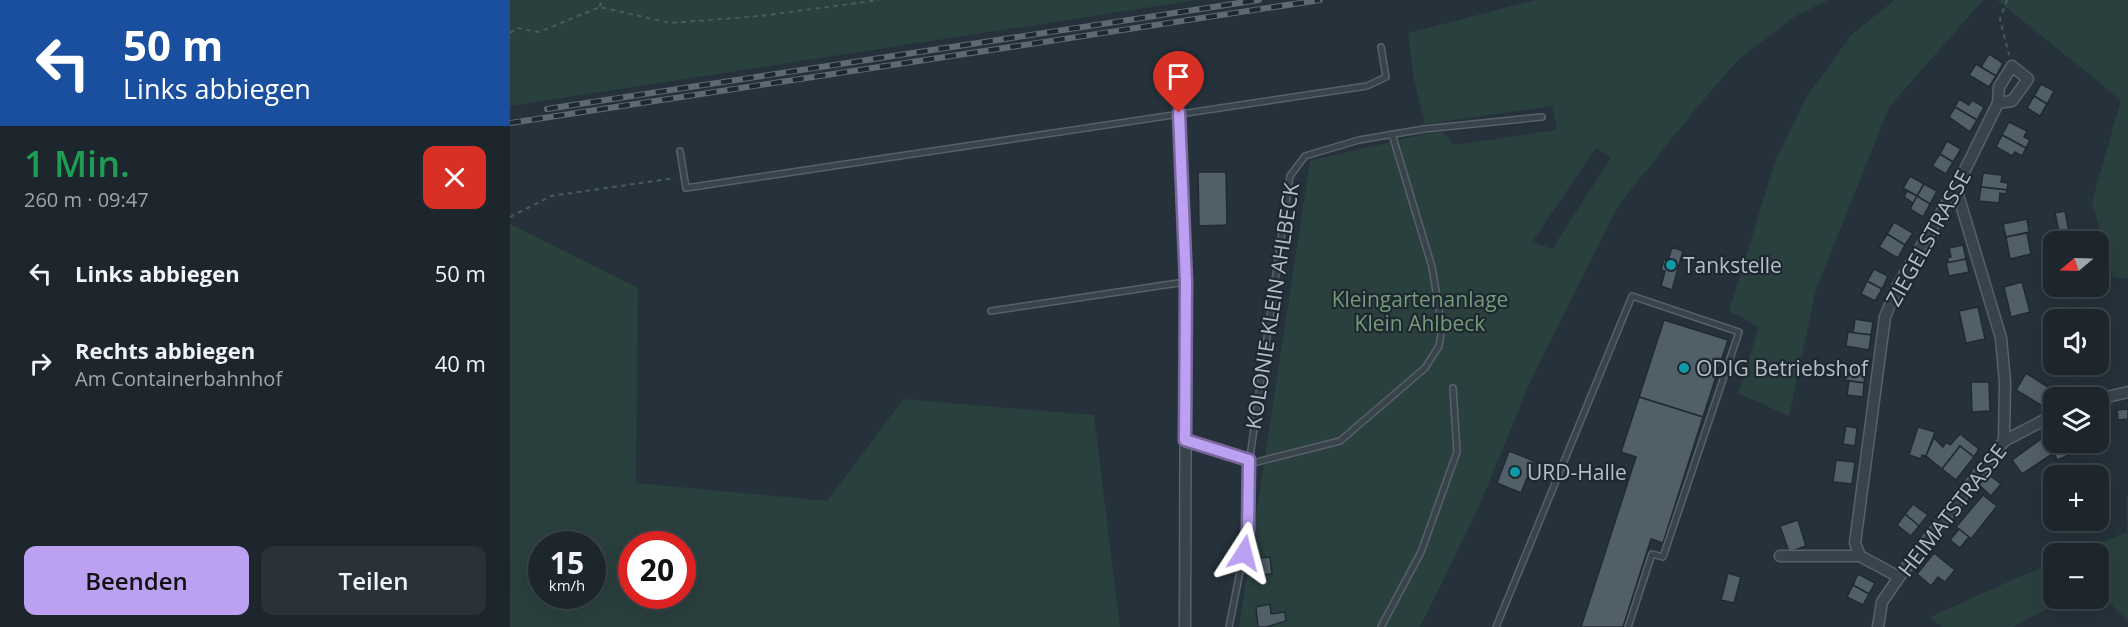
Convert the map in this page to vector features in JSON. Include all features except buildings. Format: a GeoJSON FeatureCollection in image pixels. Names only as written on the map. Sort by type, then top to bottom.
{"type":"FeatureCollection","features":[{"type":"Feature","properties":{"kind":"street"},"geometry":{"type":"LineString","coordinates":[[1998,103],[2012,101],[2028,79],[2012,66]]}},
{"type":"Feature","properties":{"kind":"street","name":"ZIEGELSTRASSE"},"geometry":{"type":"LineString","coordinates":[[1860,556],[1855,543],[1885,317],[1898,285],[1956,188],[1998,103],[1999,87],[2012,66]]}},
{"type":"Feature","properties":{"kind":"street"},"geometry":{"type":"LineString","coordinates":[[1179,113],[1186,282],[1185,627]]}},
{"type":"Feature","properties":{"kind":"street"},"geometry":{"type":"LineString","coordinates":[[1956,188],[2001,338],[2005,382],[2004,441]]}},
{"type":"Feature","properties":{"kind":"street"},"geometry":{"type":"LineString","coordinates":[[2109,396],[2128,392]]}},
{"type":"Feature","properties":{"kind":"street","name":"HEIMATSTRASSE"},"geometry":{"type":"LineString","coordinates":[[1878,627],[1882,602],[2004,441],[2043,421]]}},
{"type":"Feature","properties":{"kind":"street"},"geometry":{"type":"LineString","coordinates":[[1780,556],[1860,556],[1899,577]]}},
{"type":"Feature","properties":{"kind":"lane"},"geometry":{"type":"LineString","coordinates":[[680,151],[686,188],[1367,86],[1386,77],[1381,47]]}},
{"type":"Feature","properties":{"kind":"lane","name":"KOLONIE KLEIN AHLBECK"},"geometry":{"type":"LineString","coordinates":[[1229,627],[1248,531],[1249,462],[1290,176],[1305,156],[1359,140],[1424,129],[1542,117]]}},
{"type":"Feature","properties":{"kind":"lane"},"geometry":{"type":"LineString","coordinates":[[1185,440],[1249,462],[1340,441],[1425,368],[1439,346],[1442,328],[1432,267],[1392,134]]}},
{"type":"Feature","properties":{"kind":"lane"},"geometry":{"type":"LineString","coordinates":[[991,311],[1186,282]]}},
{"type":"Feature","properties":{"kind":"lane"},"geometry":{"type":"LineString","coordinates":[[1496,627],[1632,296],[1739,332],[1663,557],[1652,554],[1628,627]]}},
{"type":"Feature","properties":{"kind":"lane"},"geometry":{"type":"LineString","coordinates":[[1381,627],[1421,552],[1457,452],[1453,388]]}},
{"type":"Feature","properties":{"kind":"path"},"geometry":{"type":"LineString","coordinates":[[600,7],[601,0]]}},
{"type":"Feature","properties":{"kind":"path"},"geometry":{"type":"LineString","coordinates":[[510,33],[517,28],[538,32],[600,7],[670,23],[761,16],[879,0]]}},
{"type":"Feature","properties":{"kind":"path"},"geometry":{"type":"LineString","coordinates":[[2007,0],[2000,19],[2012,66]]}},
{"type":"Feature","properties":{"kind":"path"},"geometry":{"type":"LineString","coordinates":[[510,217],[550,196],[685,177]]}},
{"type":"Feature","properties":{"kind":"green space"},"geometry":{"type":"Polygon","coordinates":[[[510,0],[1197,0],[510,106],[510,0]]]}},
{"type":"Feature","properties":{"kind":"green space","name":"Kleingartenanlage Klein Ahlbeck"},"geometry":{"type":"Polygon","coordinates":[[[1536,0],[1828,0],[1792,18],[1736,62],[1618,206],[1531,380],[1477,511],[1420,627],[1239,627],[1310,161],[1425,134],[1443,132],[1454,145],[1557,130],[1552,106],[1425,124],[1414,80],[1408,33],[1536,0]],[[1596,148],[1532,242],[1552,249],[1611,158],[1596,148]]]}},
{"type":"Feature","properties":{"kind":"green space"},"geometry":{"type":"Polygon","coordinates":[[[1895,0],[1983,0],[1889,107],[1816,289],[1789,416],[1738,393],[1759,327],[1729,311],[1776,159],[1807,96],[1852,34],[1895,0]]]}},
{"type":"Feature","properties":{"kind":"green space"},"geometry":{"type":"Polygon","coordinates":[[[1997,0],[2128,0],[2128,279],[2113,277],[2109,263],[2109,231],[2100,231],[2092,202],[2121,100],[1997,0]]]}},
{"type":"Feature","properties":{"kind":"green space"},"geometry":{"type":"Polygon","coordinates":[[[510,224],[638,288],[636,483],[827,501],[903,399],[1094,415],[1120,627],[510,627],[510,224]]]}},
{"type":"Feature","properties":{"kind":"green space"},"geometry":{"type":"Polygon","coordinates":[[[2126,495],[2128,495],[2128,621],[2109,602],[2109,543],[2100,543],[2127,532],[2126,495]]]}},
{"type":"Feature","properties":{"kind":"green space"},"geometry":{"type":"Polygon","coordinates":[[[2043,566],[2043,609],[2047,609],[2012,627],[1942,627],[1930,617],[2043,566]]]}},
{"type":"Feature","properties":{"kind":"railway"},"geometry":{"type":"LineString","coordinates":[[547,109],[1259,0]]}},
{"type":"Feature","properties":{"kind":"railway"},"geometry":{"type":"LineString","coordinates":[[510,123],[1320,0]]}},
{"type":"Feature","properties":{"kind":"place","name":"Tankstelle"},"geometry":{"type":"Point","coordinates":[1671,265]}},
{"type":"Feature","properties":{"kind":"place","name":"ODIG Betriebshof"},"geometry":{"type":"Point","coordinates":[1684,368]}},
{"type":"Feature","properties":{"kind":"place","name":"URD-Halle"},"geometry":{"type":"Point","coordinates":[1515,472]}},
{"type":"Feature","properties":{"kind":"route"},"geometry":{"type":"LineString","coordinates":[[1179,113],[1186,282],[1185,440],[1249,460],[1248,531],[1244,553]]}}]}
